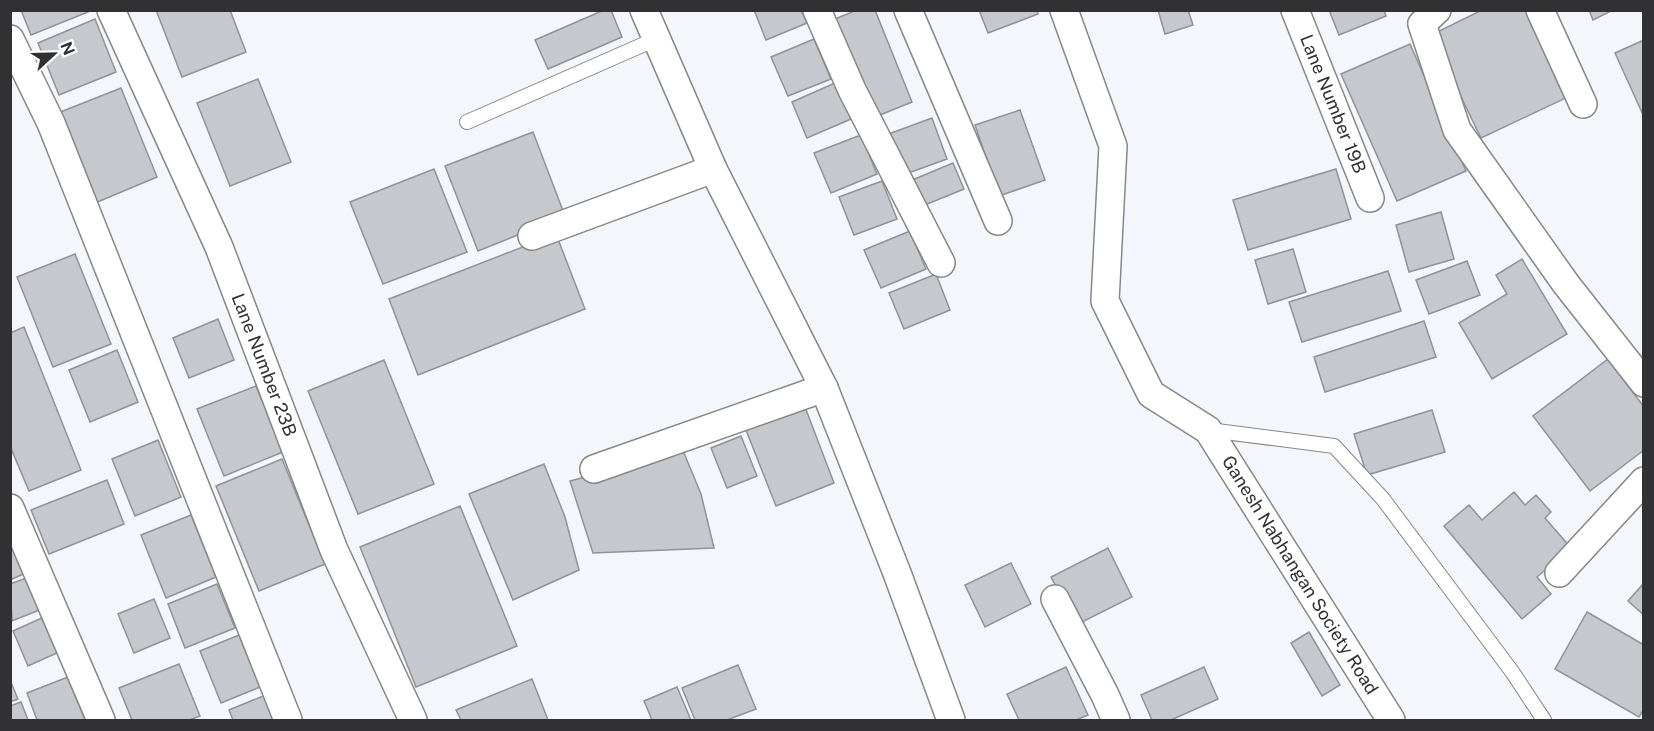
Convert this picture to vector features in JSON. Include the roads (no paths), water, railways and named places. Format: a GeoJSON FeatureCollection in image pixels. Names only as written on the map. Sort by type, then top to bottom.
{"type":"FeatureCollection","features":[{"type":"Feature","properties":{"kind":"street","name":"Lane Number 23B"},"geometry":{"type":"LineString","coordinates":[[111,10],[219,247],[333,550],[413,720]]}},
{"type":"Feature","properties":{"kind":"street"},"geometry":{"type":"LineString","coordinates":[[644,10],[713,169],[824,388],[897,573],[948,720]]}},
{"type":"Feature","properties":{"kind":"street"},"geometry":{"type":"LineString","coordinates":[[817,10],[852,90],[941,263]]}},
{"type":"Feature","properties":{"kind":"street"},"geometry":{"type":"LineString","coordinates":[[908,10],[998,221]]}},
{"type":"Feature","properties":{"kind":"street"},"geometry":{"type":"LineString","coordinates":[[1064,10],[1113,146],[1105,301],[1151,394],[1209,430]]}},
{"type":"Feature","properties":{"kind":"street","name":"Lane Number 19B"},"geometry":{"type":"LineString","coordinates":[[1295,10],[1370,198]]}},
{"type":"Feature","properties":{"kind":"street"},"geometry":{"type":"LineString","coordinates":[[1437,10],[1422,24],[1457,130],[1566,284],[1644,383]]}},
{"type":"Feature","properties":{"kind":"street"},"geometry":{"type":"LineString","coordinates":[[1540,10],[1583,104]]}},
{"type":"Feature","properties":{"kind":"street"},"geometry":{"type":"LineString","coordinates":[[10,39],[51,123],[288,720]]}},
{"type":"Feature","properties":{"kind":"street"},"geometry":{"type":"LineString","coordinates":[[532,236],[713,169]]}},
{"type":"Feature","properties":{"kind":"street"},"geometry":{"type":"LineString","coordinates":[[594,469],[824,388]]}},
{"type":"Feature","properties":{"kind":"street","name":"Ganesh Nabhangan Society Road"},"geometry":{"type":"LineString","coordinates":[[1209,430],[1391,720]]}},
{"type":"Feature","properties":{"kind":"street"},"geometry":{"type":"LineString","coordinates":[[1559,573],[1644,481]]}},
{"type":"Feature","properties":{"kind":"street"},"geometry":{"type":"LineString","coordinates":[[10,508],[101,720]]}},
{"type":"Feature","properties":{"kind":"street"},"geometry":{"type":"LineString","coordinates":[[1055,599],[1116,720]]}},
{"type":"Feature","properties":{"kind":"lane"},"geometry":{"type":"LineString","coordinates":[[467,122],[656,39]]}},
{"type":"Feature","properties":{"kind":"lane"},"geometry":{"type":"LineString","coordinates":[[1209,430],[1334,446],[1383,499],[1513,673],[1544,720]]}}]}
